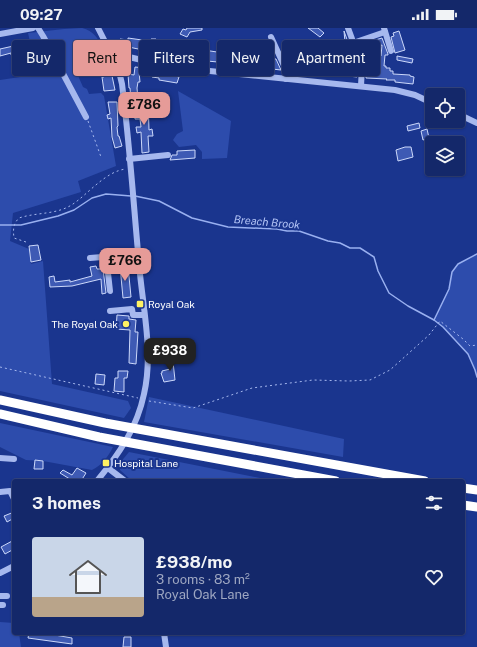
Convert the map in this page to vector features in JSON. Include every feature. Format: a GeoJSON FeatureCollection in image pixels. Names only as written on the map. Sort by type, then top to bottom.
{"type":"FeatureCollection","features":[{"type":"Feature","properties":{"kind":"highway"},"geometry":{"type":"LineString","coordinates":[[0,400],[105,424],[414,479]]}},
{"type":"Feature","properties":{"kind":"highway"},"geometry":{"type":"LineString","coordinates":[[0,414],[99,437],[325,479]]}},
{"type":"Feature","properties":{"kind":"highway"},"geometry":{"type":"LineString","coordinates":[[465,488],[477,490]]}},
{"type":"Feature","properties":{"kind":"highway"},"geometry":{"type":"LineString","coordinates":[[465,505],[477,507]]}},
{"type":"Feature","properties":{"kind":"street"},"geometry":{"type":"LineString","coordinates":[[0,34],[7,30],[33,28]]}},
{"type":"Feature","properties":{"kind":"street"},"geometry":{"type":"LineString","coordinates":[[38,28],[86,117]]}},
{"type":"Feature","properties":{"kind":"street"},"geometry":{"type":"LineString","coordinates":[[98,28],[104,40]]}},
{"type":"Feature","properties":{"kind":"street"},"geometry":{"type":"LineString","coordinates":[[348,28],[352,40]]}},
{"type":"Feature","properties":{"kind":"street"},"geometry":{"type":"LineString","coordinates":[[360,40],[384,30],[391,51]]}},
{"type":"Feature","properties":{"kind":"street"},"geometry":{"type":"LineString","coordinates":[[271,37],[286,70],[286,79]]}},
{"type":"Feature","properties":{"kind":"street"},"geometry":{"type":"LineString","coordinates":[[131,57],[171,67],[395,90],[415,95],[425,100]]}},
{"type":"Feature","properties":{"kind":"street"},"geometry":{"type":"LineString","coordinates":[[99,479],[119,454],[130,435],[143,400],[148,369],[134,201],[120,76]]}},
{"type":"Feature","properties":{"kind":"street"},"geometry":{"type":"LineString","coordinates":[[361,86],[362,76]]}},
{"type":"Feature","properties":{"kind":"street"},"geometry":{"type":"LineString","coordinates":[[465,117],[477,123]]}},
{"type":"Feature","properties":{"kind":"street"},"geometry":{"type":"LineString","coordinates":[[130,159],[168,155]]}},
{"type":"Feature","properties":{"kind":"street"},"geometry":{"type":"LineString","coordinates":[[90,258],[139,257]]}},
{"type":"Feature","properties":{"kind":"street"},"geometry":{"type":"LineString","coordinates":[[110,291],[107,264],[111,261],[139,257]]}},
{"type":"Feature","properties":{"kind":"street"},"geometry":{"type":"LineString","coordinates":[[110,311],[132,308],[133,315],[144,315]]}},
{"type":"Feature","properties":{"kind":"street"},"geometry":{"type":"LineString","coordinates":[[0,458],[14,460]]}},
{"type":"Feature","properties":{"kind":"street"},"geometry":{"type":"LineString","coordinates":[[108,468],[122,479]]}},
{"type":"Feature","properties":{"kind":"street"},"geometry":{"type":"LineString","coordinates":[[0,492],[10,491],[12,494]]}},
{"type":"Feature","properties":{"kind":"street"},"geometry":{"type":"LineString","coordinates":[[0,573],[12,567]]}},
{"type":"Feature","properties":{"kind":"street"},"geometry":{"type":"LineString","coordinates":[[164,635],[166,647]]}},
{"type":"Feature","properties":{"kind":"path"},"geometry":{"type":"LineString","coordinates":[[86,117],[101,157]]}},
{"type":"Feature","properties":{"kind":"path"},"geometry":{"type":"LineString","coordinates":[[26,242],[14,238],[13,230],[15,222],[19,218],[64,209],[74,204],[97,184],[120,169],[130,168]]}},
{"type":"Feature","properties":{"kind":"path"},"geometry":{"type":"LineString","coordinates":[[0,367],[143,400],[193,408],[252,388],[313,380],[370,380],[390,370],[434,329],[440,321],[470,346],[477,345]]}},
{"type":"Feature","properties":{"kind":"shaded area"},"geometry":{"type":"Polygon","coordinates":[[[64,29],[86,29],[98,40],[73,40],[73,76],[78,76],[83,87],[87,89],[89,94],[101,93],[104,96],[116,166],[78,181],[81,192],[13,213],[10,241],[29,249],[31,264],[43,261],[52,384],[128,401],[131,408],[124,418],[0,391],[0,80],[27,76],[65,76],[65,40],[30,40],[28,33],[64,29]]]}},
{"type":"Feature","properties":{"kind":"shaded area"},"geometry":{"type":"Polygon","coordinates":[[[178,91],[231,121],[227,158],[202,159],[202,152],[196,145],[179,147],[173,140],[177,134],[183,131],[178,91]]]}},
{"type":"Feature","properties":{"kind":"shaded area"},"geometry":{"type":"Polygon","coordinates":[[[477,254],[477,377],[471,360],[461,345],[434,320],[449,289],[452,272],[458,264],[477,254]]]}},
{"type":"Feature","properties":{"kind":"shaded area"},"geometry":{"type":"Polygon","coordinates":[[[149,397],[344,439],[343,457],[144,422],[149,397]]]}},
{"type":"Feature","properties":{"kind":"shaded area"},"geometry":{"type":"Polygon","coordinates":[[[0,423],[113,447],[99,466],[92,470],[43,461],[26,460],[0,447],[0,423]]]}},
{"type":"Feature","properties":{"kind":"shaded area"},"geometry":{"type":"Polygon","coordinates":[[[129,452],[265,479],[130,479],[120,470],[119,464],[129,452]]]}},
{"type":"Feature","properties":{"kind":"shaded area"},"geometry":{"type":"Polygon","coordinates":[[[0,622],[12,623],[12,635],[19,635],[21,647],[0,647],[0,622]]]}},
{"type":"Feature","properties":{"kind":"building"},"geometry":{"type":"Polygon","coordinates":[[[187,28],[202,28],[202,30],[190,32],[187,37],[180,34],[183,29],[186,30],[187,28]]]}},
{"type":"Feature","properties":{"kind":"building"},"geometry":{"type":"Polygon","coordinates":[[[308,28],[318,28],[324,33],[320,37],[308,28]]]}},
{"type":"Feature","properties":{"kind":"building"},"geometry":{"type":"Polygon","coordinates":[[[344,31],[347,40],[345,40],[344,31]]]}},
{"type":"Feature","properties":{"kind":"building"},"geometry":{"type":"Polygon","coordinates":[[[399,31],[405,50],[395,53],[391,37],[394,36],[393,33],[399,31]]]}},
{"type":"Feature","properties":{"kind":"building"},"geometry":{"type":"Polygon","coordinates":[[[128,38],[142,40],[139,40],[139,49],[131,48],[131,40],[128,40],[128,38]]]}},
{"type":"Feature","properties":{"kind":"building"},"geometry":{"type":"Polygon","coordinates":[[[382,38],[388,54],[385,55],[384,66],[386,66],[386,68],[390,68],[390,71],[393,71],[393,74],[410,75],[414,77],[413,84],[395,82],[395,80],[366,78],[366,76],[380,76],[380,56],[382,45],[380,46],[380,40],[375,40],[382,38]]]}},
{"type":"Feature","properties":{"kind":"building"},"geometry":{"type":"Polygon","coordinates":[[[12,46],[12,55],[11,53],[0,56],[0,49],[12,46]]]}},
{"type":"Feature","properties":{"kind":"building"},"geometry":{"type":"Polygon","coordinates":[[[209,51],[217,52],[217,62],[209,61],[209,51]]]}},
{"type":"Feature","properties":{"kind":"building"},"geometry":{"type":"Polygon","coordinates":[[[397,56],[413,59],[412,63],[397,60],[397,56]]]}},
{"type":"Feature","properties":{"kind":"building"},"geometry":{"type":"Polygon","coordinates":[[[274,59],[276,59],[281,70],[274,69],[274,59]]]}},
{"type":"Feature","properties":{"kind":"building"},"geometry":{"type":"Polygon","coordinates":[[[135,67],[139,67],[140,82],[138,82],[137,88],[138,100],[131,100],[129,88],[128,76],[134,75],[135,67]]]}},
{"type":"Feature","properties":{"kind":"building"},"geometry":{"type":"Polygon","coordinates":[[[112,76],[115,90],[104,91],[102,77],[112,76]]]}},
{"type":"Feature","properties":{"kind":"building"},"geometry":{"type":"Polygon","coordinates":[[[152,77],[179,77],[177,83],[159,80],[159,78],[152,77]]]}},
{"type":"Feature","properties":{"kind":"building"},"geometry":{"type":"Polygon","coordinates":[[[139,101],[148,101],[149,130],[152,129],[153,136],[148,136],[149,152],[142,153],[141,132],[137,133],[136,127],[141,127],[140,119],[135,119],[135,114],[140,112],[139,101]]]}},
{"type":"Feature","properties":{"kind":"building"},"geometry":{"type":"Polygon","coordinates":[[[108,102],[117,102],[118,136],[122,146],[115,148],[112,137],[111,118],[108,119],[107,115],[110,114],[108,102]]]}},
{"type":"Feature","properties":{"kind":"building"},"geometry":{"type":"Polygon","coordinates":[[[419,123],[420,128],[408,131],[407,126],[419,123]]]}},
{"type":"Feature","properties":{"kind":"building"},"geometry":{"type":"Polygon","coordinates":[[[427,129],[429,136],[425,136],[425,139],[423,140],[421,131],[427,129]]]}},
{"type":"Feature","properties":{"kind":"building"},"geometry":{"type":"Polygon","coordinates":[[[411,147],[413,157],[398,161],[396,150],[411,147]]]}},
{"type":"Feature","properties":{"kind":"building"},"geometry":{"type":"Polygon","coordinates":[[[195,150],[195,158],[170,160],[172,155],[177,155],[177,151],[195,150]]]}},
{"type":"Feature","properties":{"kind":"building"},"geometry":{"type":"Polygon","coordinates":[[[38,245],[41,260],[31,262],[29,246],[38,245]]]}},
{"type":"Feature","properties":{"kind":"building"},"geometry":{"type":"Polygon","coordinates":[[[96,266],[97,269],[103,269],[106,293],[102,294],[101,279],[72,286],[50,287],[49,277],[54,276],[55,282],[70,280],[70,282],[92,276],[90,267],[96,266]]]}},
{"type":"Feature","properties":{"kind":"building"},"geometry":{"type":"Polygon","coordinates":[[[120,266],[128,266],[131,297],[123,298],[120,266]]]}},
{"type":"Feature","properties":{"kind":"building"},"geometry":{"type":"Polygon","coordinates":[[[117,315],[129,316],[129,319],[136,320],[135,332],[138,332],[136,364],[129,363],[130,330],[116,329],[117,315]]]}},
{"type":"Feature","properties":{"kind":"building"},"geometry":{"type":"Polygon","coordinates":[[[170,357],[176,357],[176,362],[173,362],[175,380],[164,382],[161,373],[162,371],[170,369],[170,357]]]}},
{"type":"Feature","properties":{"kind":"building"},"geometry":{"type":"Polygon","coordinates":[[[118,371],[128,371],[127,378],[124,378],[124,392],[114,391],[115,378],[118,378],[118,371]]]}},
{"type":"Feature","properties":{"kind":"building"},"geometry":{"type":"Polygon","coordinates":[[[96,374],[105,375],[104,385],[95,384],[96,374]]]}},
{"type":"Feature","properties":{"kind":"building"},"geometry":{"type":"Polygon","coordinates":[[[35,460],[43,461],[43,469],[34,469],[35,460]]]}},
{"type":"Feature","properties":{"kind":"building"},"geometry":{"type":"Polygon","coordinates":[[[77,468],[86,473],[82,479],[70,479],[60,473],[63,470],[72,475],[77,468]]]}},
{"type":"Feature","properties":{"kind":"building"},"geometry":{"type":"Polygon","coordinates":[[[12,513],[12,519],[7,522],[4,516],[12,513]]]}},
{"type":"Feature","properties":{"kind":"building"},"geometry":{"type":"Polygon","coordinates":[[[12,541],[12,550],[5,554],[1,547],[12,541]]]}},
{"type":"Feature","properties":{"kind":"building"},"geometry":{"type":"Polygon","coordinates":[[[29,635],[55,635],[72,638],[72,644],[28,638],[29,635]]]}},
{"type":"Feature","properties":{"kind":"building"},"geometry":{"type":"Polygon","coordinates":[[[124,637],[131,637],[131,647],[123,647],[124,637]]]}},
{"type":"Feature","properties":{"kind":"waterway","name":"Breach Brook"},"geometry":{"type":"LineString","coordinates":[[0,225],[21,225],[58,216],[74,210],[92,198],[106,194],[131,196]]}},
{"type":"Feature","properties":{"kind":"waterway","name":"Breach Brook"},"geometry":{"type":"LineString","coordinates":[[135,196],[159,201],[192,218],[228,227],[299,231],[328,241],[340,243],[350,248],[360,248],[374,257],[378,271],[389,293],[408,306],[434,320],[443,327],[468,354],[477,377]]}},
{"type":"Feature","properties":{"kind":"waterway"},"geometry":{"type":"LineString","coordinates":[[434,320],[449,289],[452,272],[458,264],[477,254]]}},
{"type":"Feature","properties":{"kind":"place","name":"Royal Oak"},"geometry":{"type":"Point","coordinates":[140,304]}},
{"type":"Feature","properties":{"kind":"place","name":"The Royal Oak"},"geometry":{"type":"Point","coordinates":[126,324]}},
{"type":"Feature","properties":{"kind":"place","name":"Hospital Lane"},"geometry":{"type":"Point","coordinates":[106,463]}}]}
